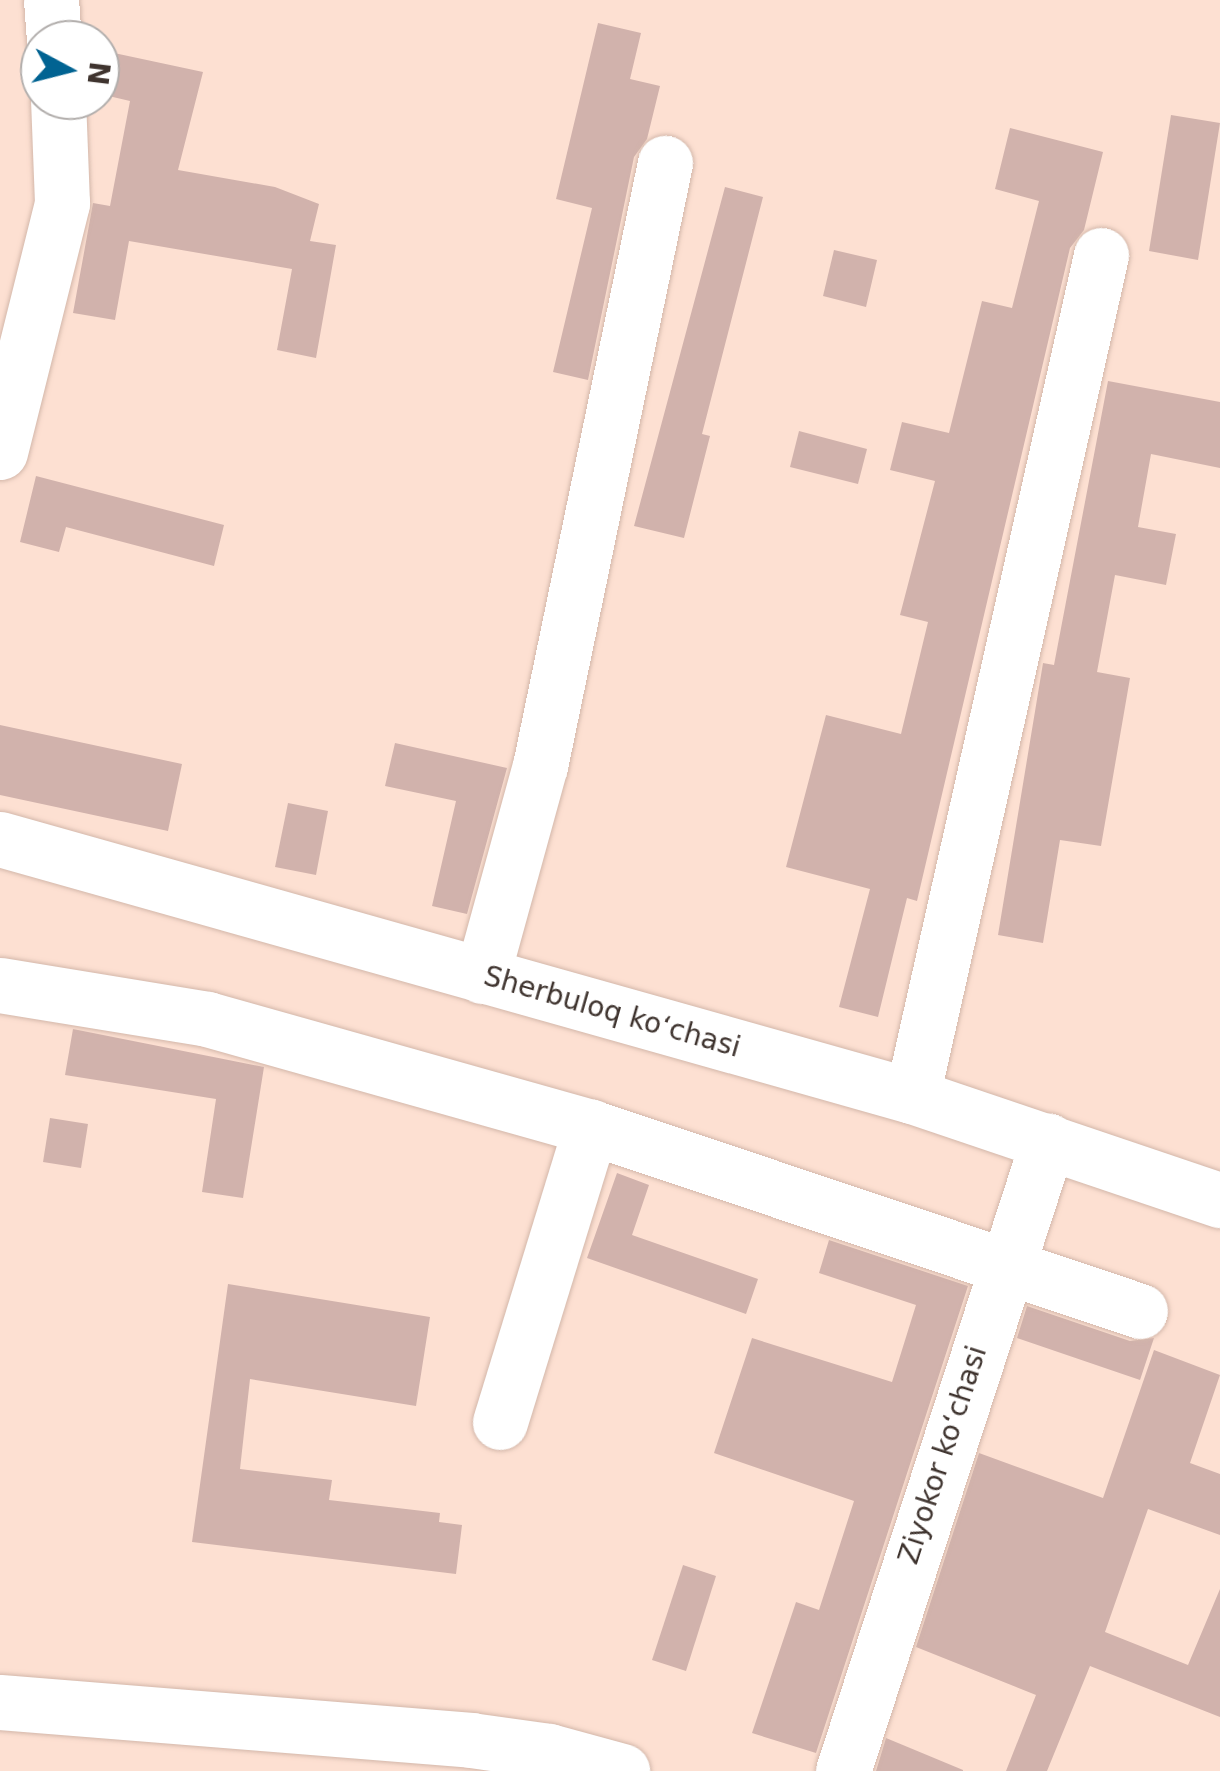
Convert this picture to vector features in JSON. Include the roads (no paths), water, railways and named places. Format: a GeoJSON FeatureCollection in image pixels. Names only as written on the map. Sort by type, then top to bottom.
{"type":"FeatureCollection","features":[{"type":"Feature","properties":{"kind":"street"},"geometry":{"type":"LineString","coordinates":[[0,452],[62,203],[59,120]]}},
{"type":"Feature","properties":{"kind":"street"},"geometry":{"type":"LineString","coordinates":[[482,976],[540,766],[665,163]]}},
{"type":"Feature","properties":{"kind":"street"},"geometry":{"type":"LineString","coordinates":[[912,1096],[1101,254]]}},
{"type":"Feature","properties":{"kind":"street","name":"Sherbuloq koʻchasi"},"geometry":{"type":"LineString","coordinates":[[0,839],[912,1096],[1220,1200]]}},
{"type":"Feature","properties":{"kind":"street"},"geometry":{"type":"LineString","coordinates":[[0,985],[206,1019],[592,1127],[1140,1311]]}},
{"type":"Feature","properties":{"kind":"street"},"geometry":{"type":"LineString","coordinates":[[500,1422],[592,1127]]}},
{"type":"Feature","properties":{"kind":"street","name":"Ziyokor koʻchasi"},"geometry":{"type":"LineString","coordinates":[[843,1771],[1003,1268],[1048,1141]]}},
{"type":"Feature","properties":{"kind":"street"},"geometry":{"type":"LineString","coordinates":[[0,1702],[471,1740],[549,1750],[622,1771]]}}]}
